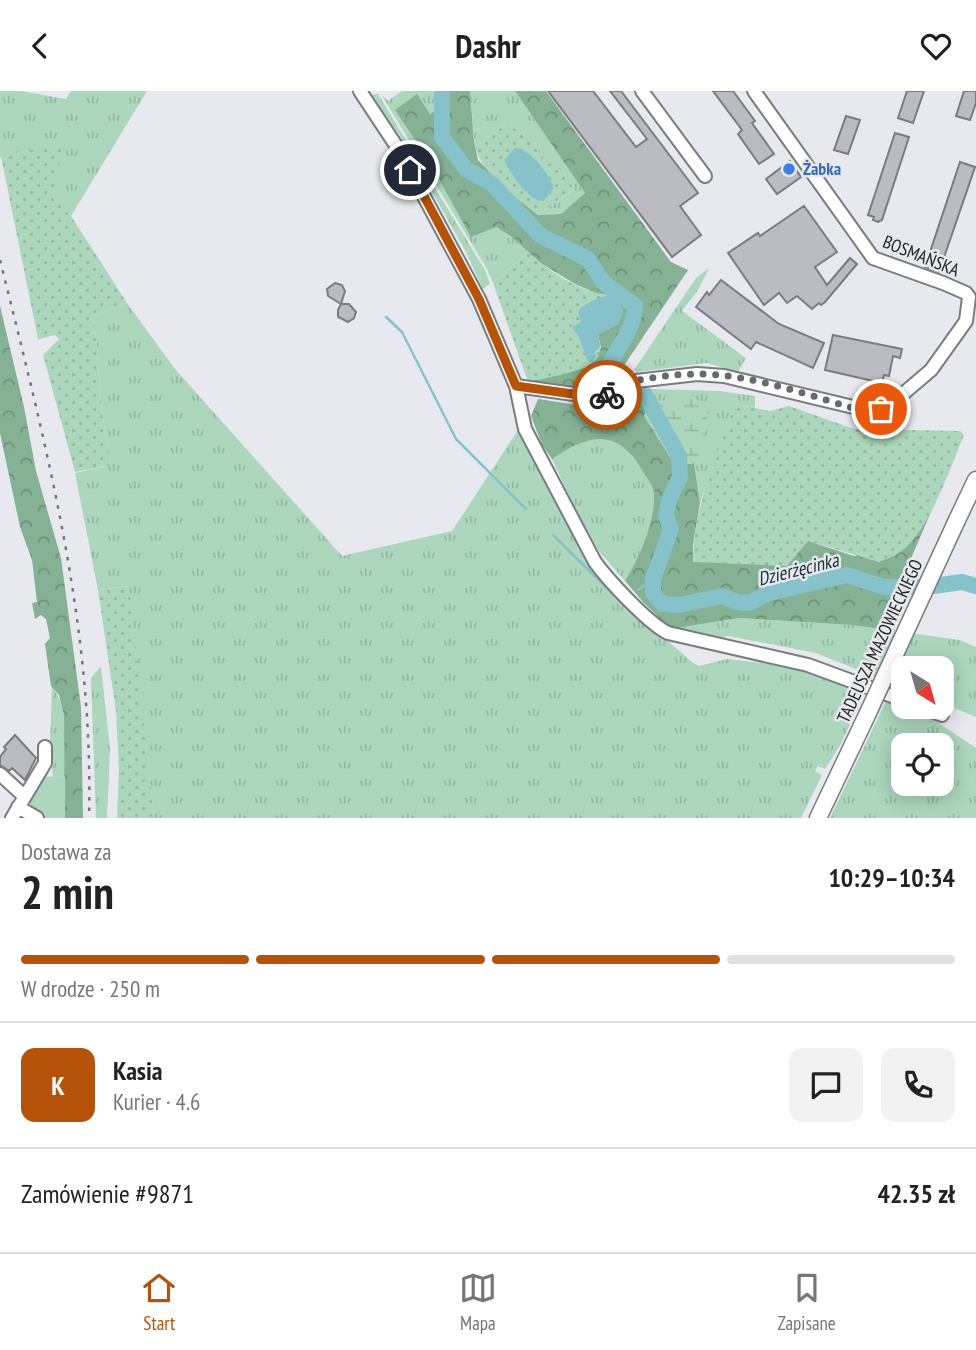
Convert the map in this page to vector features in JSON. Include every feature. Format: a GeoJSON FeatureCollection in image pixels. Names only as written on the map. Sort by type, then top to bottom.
{"type":"FeatureCollection","features":[{"type":"Feature","properties":{"kind":"main road","name":"TADEUSZA MAZOWIECKIEGO"},"geometry":{"type":"LineString","coordinates":[[818,818],[976,480]]}},
{"type":"Feature","properties":{"kind":"street"},"geometry":{"type":"LineString","coordinates":[[360,91],[383,123],[433,210],[479,299],[516,386],[526,429],[595,562],[656,626],[673,635],[816,668],[891,696]]}},
{"type":"Feature","properties":{"kind":"street"},"geometry":{"type":"LineString","coordinates":[[642,91],[705,176]]}},
{"type":"Feature","properties":{"kind":"street","name":"BOSMAŃSKA"},"geometry":{"type":"LineString","coordinates":[[516,386],[594,397],[606,395],[619,385],[657,377],[697,374],[724,376],[874,412],[899,398],[931,370],[966,321],[970,297],[966,293],[873,258],[754,91]]}},
{"type":"Feature","properties":{"kind":"street"},"geometry":{"type":"LineString","coordinates":[[18,807],[45,763],[45,747]]}},
{"type":"Feature","properties":{"kind":"street"},"geometry":{"type":"LineString","coordinates":[[0,774],[18,807],[37,818]]}},
{"type":"Feature","properties":{"kind":"green space"},"geometry":{"type":"Polygon","coordinates":[[[0,91],[21,91],[66,99],[71,91],[147,91],[71,216],[52,197],[0,157],[0,91]]]}},
{"type":"Feature","properties":{"kind":"green space"},"geometry":{"type":"Polygon","coordinates":[[[402,91],[436,91],[438,109],[429,114],[395,110],[429,161],[496,227],[528,252],[493,283],[381,94],[388,101],[402,91]]]}},
{"type":"Feature","properties":{"kind":"green space"},"geometry":{"type":"Polygon","coordinates":[[[436,91],[470,91],[478,160],[513,195],[538,215],[561,214],[585,193],[515,91],[546,91],[671,262],[688,270],[619,373],[601,390],[528,382],[587,367],[601,348],[598,334],[619,323],[602,296],[575,284],[539,262],[512,237],[496,227],[471,237],[429,161],[395,110],[417,94],[430,114],[437,109],[436,91]]]}},
{"type":"Feature","properties":{"kind":"green space"},"geometry":{"type":"Polygon","coordinates":[[[470,91],[515,91],[585,193],[561,214],[538,215],[573,190],[528,138],[507,123],[475,147],[470,91]]]}},
{"type":"Feature","properties":{"kind":"green space"},"geometry":{"type":"Polygon","coordinates":[[[378,94],[485,270],[490,284],[483,289],[466,252],[401,137],[370,95],[378,94]]]}},
{"type":"Feature","properties":{"kind":"green space"},"geometry":{"type":"Polygon","coordinates":[[[507,123],[528,138],[547,163],[558,166],[574,189],[538,215],[492,176],[475,147],[507,123]]]}},
{"type":"Feature","properties":{"kind":"green space"},"geometry":{"type":"Polygon","coordinates":[[[63,148],[52,197],[71,216],[127,303],[91,317],[95,328],[102,412],[111,465],[75,472],[43,355],[59,339],[55,335],[38,339],[1,157],[10,152],[63,148]]]}},
{"type":"Feature","properties":{"kind":"green space"},"geometry":{"type":"Polygon","coordinates":[[[528,252],[556,274],[580,287],[591,292],[612,294],[623,310],[619,323],[598,334],[600,351],[594,362],[577,370],[528,382],[493,283],[528,252]]]}},
{"type":"Feature","properties":{"kind":"green space"},"geometry":{"type":"Polygon","coordinates":[[[709,268],[698,290],[682,311],[746,358],[738,372],[707,363],[637,372],[634,370],[696,278],[709,268]]]}},
{"type":"Feature","properties":{"kind":"green space"},"geometry":{"type":"Polygon","coordinates":[[[127,303],[175,369],[342,556],[452,531],[520,427],[557,501],[637,614],[692,662],[699,666],[727,659],[814,669],[866,688],[841,744],[825,769],[818,766],[815,771],[822,775],[801,818],[154,818],[128,586],[98,590],[75,473],[111,465],[102,412],[95,328],[91,317],[127,303]]]}},
{"type":"Feature","properties":{"kind":"green space"},"geometry":{"type":"Polygon","coordinates":[[[0,306],[36,471],[61,558],[81,707],[83,818],[65,818],[64,715],[59,695],[51,686],[45,644],[50,638],[46,619],[41,615],[35,619],[32,603],[37,602],[32,560],[20,527],[0,433],[0,306]]]}},
{"type":"Feature","properties":{"kind":"green space"},"geometry":{"type":"Polygon","coordinates":[[[651,389],[719,391],[755,396],[755,408],[734,404],[700,503],[692,450],[651,389]]]}},
{"type":"Feature","properties":{"kind":"green space"},"geometry":{"type":"Polygon","coordinates":[[[651,389],[692,450],[700,503],[693,562],[808,541],[854,556],[916,535],[933,507],[881,629],[739,618],[671,629],[644,603],[625,581],[649,528],[654,505],[650,482],[632,456],[612,441],[590,440],[552,459],[542,445],[531,416],[538,399],[604,406],[623,392],[651,389]]]}},
{"type":"Feature","properties":{"kind":"green space"},"geometry":{"type":"Polygon","coordinates":[[[673,397],[698,401],[710,410],[703,430],[699,457],[694,463],[673,462],[644,416],[647,407],[673,397]]]}},
{"type":"Feature","properties":{"kind":"green space"},"geometry":{"type":"Polygon","coordinates":[[[734,404],[770,411],[789,406],[854,429],[960,431],[964,435],[929,516],[910,544],[894,556],[879,562],[808,541],[787,566],[693,562],[701,501],[734,404]]]}},
{"type":"Feature","properties":{"kind":"green space"},"geometry":{"type":"Polygon","coordinates":[[[596,437],[612,439],[622,445],[634,458],[653,489],[654,505],[646,539],[625,581],[599,551],[576,511],[552,459],[573,444],[596,437]]]}},
{"type":"Feature","properties":{"kind":"green space"},"geometry":{"type":"Polygon","coordinates":[[[129,586],[154,818],[117,818],[119,768],[116,711],[98,590],[129,586]]]}},
{"type":"Feature","properties":{"kind":"green space"},"geometry":{"type":"Polygon","coordinates":[[[739,618],[852,625],[960,640],[976,647],[976,717],[954,708],[954,656],[891,656],[891,683],[816,653],[728,636],[718,639],[671,629],[739,618]]]}},
{"type":"Feature","properties":{"kind":"green space"},"geometry":{"type":"Polygon","coordinates":[[[101,666],[110,749],[107,818],[96,818],[91,678],[101,666]]]}},
{"type":"Feature","properties":{"kind":"green space"},"geometry":{"type":"Polygon","coordinates":[[[52,687],[62,706],[66,741],[65,776],[53,777],[50,746],[52,687]]]}},
{"type":"Feature","properties":{"kind":"green space"},"geometry":{"type":"Polygon","coordinates":[[[887,699],[891,700],[891,719],[932,719],[954,733],[891,733],[891,796],[954,796],[954,733],[976,748],[976,818],[830,818],[887,699]]]}},
{"type":"Feature","properties":{"kind":"green space"},"geometry":{"type":"Polygon","coordinates":[[[65,776],[65,818],[44,818],[26,807],[44,777],[65,776]]]}},
{"type":"Feature","properties":{"kind":"water"},"geometry":{"type":"Polygon","coordinates":[[[515,148],[533,157],[548,176],[554,188],[545,199],[538,201],[528,193],[518,183],[504,160],[515,148]]]}},
{"type":"Feature","properties":{"kind":"water"},"geometry":{"type":"Polygon","coordinates":[[[612,294],[623,310],[619,323],[598,334],[600,347],[595,351],[596,357],[592,362],[587,360],[579,337],[572,327],[581,322],[578,311],[594,300],[612,294]]]}},
{"type":"Feature","properties":{"kind":"building"},"geometry":{"type":"Polygon","coordinates":[[[548,91],[593,91],[636,147],[647,139],[610,91],[621,91],[698,193],[680,206],[701,235],[672,257],[548,91]]]}},
{"type":"Feature","properties":{"kind":"building"},"geometry":{"type":"Polygon","coordinates":[[[713,91],[733,91],[774,154],[759,164],[738,134],[742,130],[713,91]]]}},
{"type":"Feature","properties":{"kind":"building"},"geometry":{"type":"Polygon","coordinates":[[[907,91],[924,91],[913,123],[898,118],[907,91]]]}},
{"type":"Feature","properties":{"kind":"building"},"geometry":{"type":"Polygon","coordinates":[[[964,91],[976,91],[976,103],[970,120],[956,116],[964,91]]]}},
{"type":"Feature","properties":{"kind":"building"},"geometry":{"type":"Polygon","coordinates":[[[846,116],[860,120],[848,154],[834,150],[846,116]]]}},
{"type":"Feature","properties":{"kind":"building"},"geometry":{"type":"Polygon","coordinates":[[[895,133],[909,137],[882,220],[878,222],[868,215],[895,133]]]}},
{"type":"Feature","properties":{"kind":"building"},"geometry":{"type":"Polygon","coordinates":[[[790,161],[801,177],[777,194],[766,179],[790,161]]]}},
{"type":"Feature","properties":{"kind":"building"},"geometry":{"type":"Polygon","coordinates":[[[960,162],[975,167],[939,272],[925,267],[960,162]]]}},
{"type":"Feature","properties":{"kind":"building"},"geometry":{"type":"Polygon","coordinates":[[[804,206],[837,252],[815,267],[827,285],[850,258],[857,264],[825,302],[812,309],[797,296],[787,303],[779,293],[764,305],[728,253],[758,233],[760,236],[804,206]]]}},
{"type":"Feature","properties":{"kind":"building"},"geometry":{"type":"Polygon","coordinates":[[[721,280],[779,324],[824,343],[813,368],[756,342],[751,349],[696,307],[707,292],[709,295],[721,280]]]}},
{"type":"Feature","properties":{"kind":"building"},"geometry":{"type":"Polygon","coordinates":[[[335,283],[342,285],[345,291],[341,304],[328,296],[327,289],[335,283]]]}},
{"type":"Feature","properties":{"kind":"building"},"geometry":{"type":"Polygon","coordinates":[[[341,304],[349,304],[356,312],[354,318],[348,322],[338,317],[341,304]]]}},
{"type":"Feature","properties":{"kind":"building"},"geometry":{"type":"Polygon","coordinates":[[[833,335],[902,349],[900,358],[893,356],[889,376],[884,375],[882,383],[825,370],[833,335]]]}},
{"type":"Feature","properties":{"kind":"building"},"geometry":{"type":"Polygon","coordinates":[[[15,735],[36,758],[25,780],[12,768],[9,771],[0,765],[0,757],[6,749],[4,747],[15,735]]]}},
{"type":"Feature","properties":{"kind":"waterway","name":"Dzierżęcinka"},"geometry":{"type":"LineString","coordinates":[[442,91],[442,137],[466,169],[492,184],[541,236],[588,259],[604,283],[635,306],[630,326],[603,381],[622,398],[645,395],[679,456],[680,477],[669,500],[666,516],[671,529],[653,579],[653,593],[662,604],[679,605],[722,596],[749,603],[769,593],[847,575],[884,587],[926,587],[962,582],[976,586]]}},
{"type":"Feature","properties":{"kind":"waterway"},"geometry":{"type":"LineString","coordinates":[[386,317],[402,332],[456,439],[526,509]]}},
{"type":"Feature","properties":{"kind":"waterway"},"geometry":{"type":"LineString","coordinates":[[553,535],[621,602],[624,600]]}},
{"type":"Feature","properties":{"kind":"waterway"},"geometry":{"type":"LineString","coordinates":[[638,590],[653,579]]}},
{"type":"Feature","properties":{"kind":"railway"},"geometry":{"type":"LineString","coordinates":[[0,260],[64,536],[84,676],[89,818]]}},
{"type":"Feature","properties":{"kind":"way so far"},"geometry":{"type":"LineString","coordinates":[[607,395],[627,382],[697,374],[763,384],[863,411],[874,412],[881,409]]}},
{"type":"Feature","properties":{"kind":"place","name":"Żabka"},"geometry":{"type":"Point","coordinates":[789,169]}},
{"type":"Feature","properties":{"kind":"route"},"geometry":{"type":"LineString","coordinates":[[410,170],[479,299],[516,386],[594,397],[607,395]]}}]}
